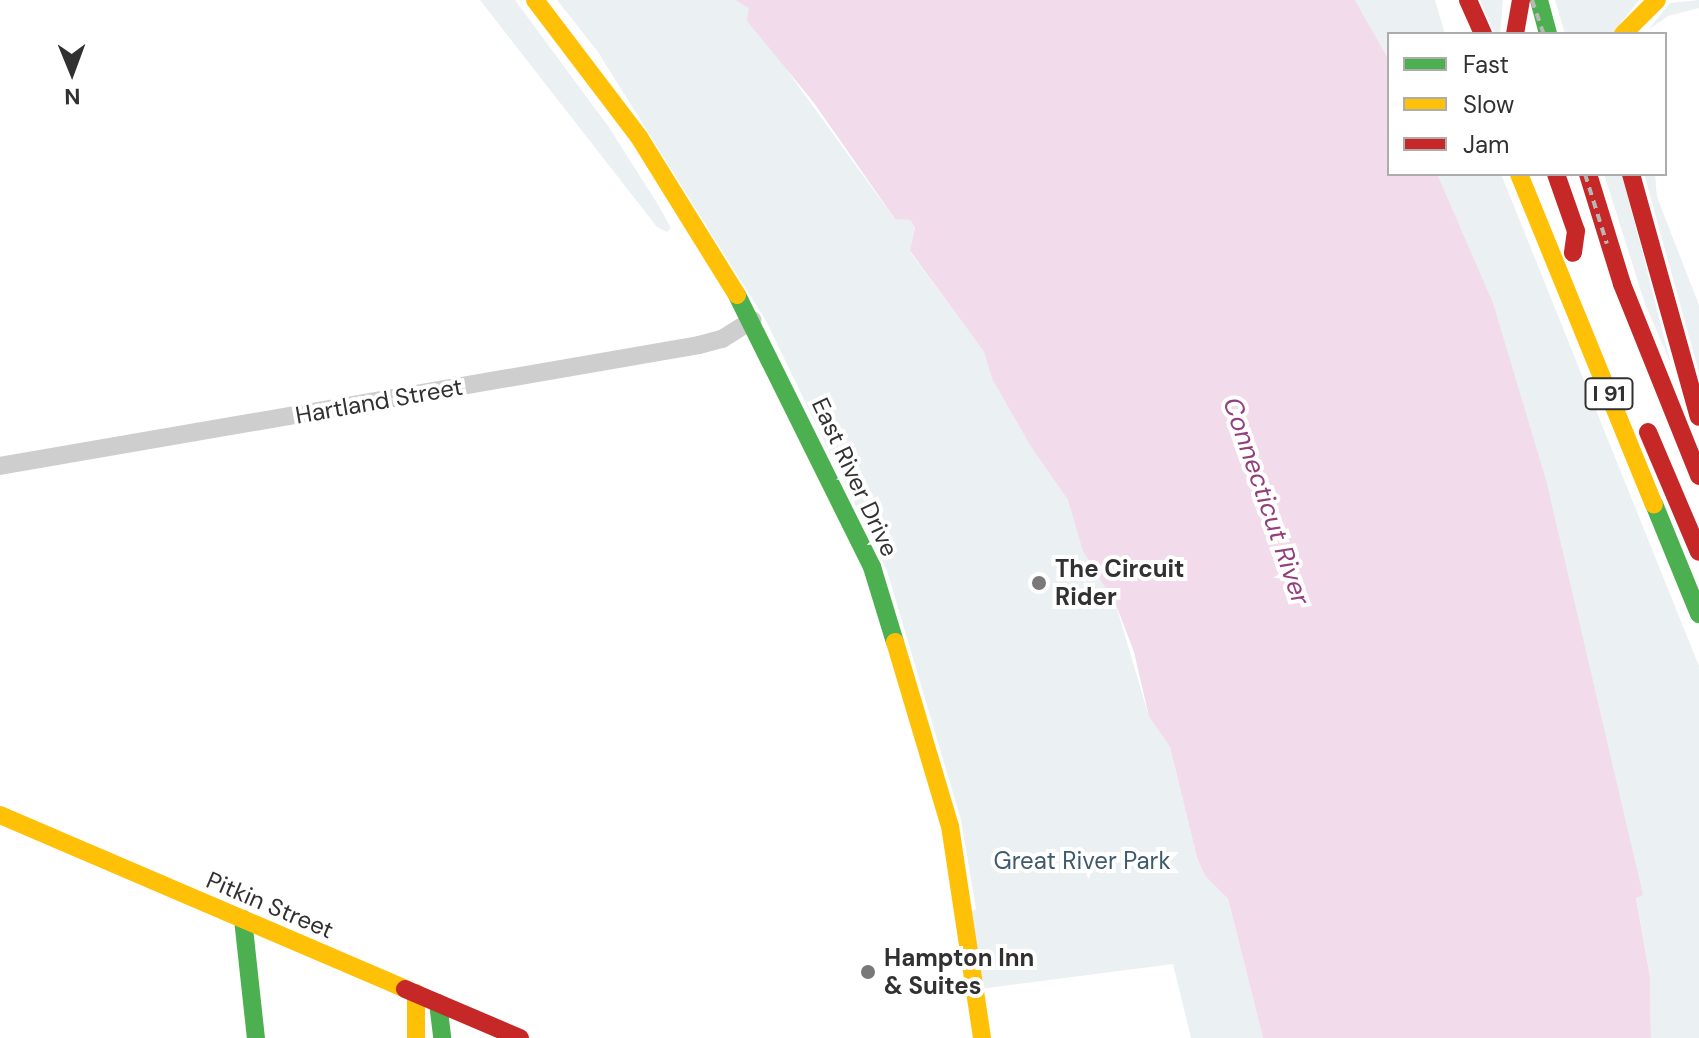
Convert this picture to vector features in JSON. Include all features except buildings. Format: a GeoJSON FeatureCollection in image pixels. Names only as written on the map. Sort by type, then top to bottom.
{"type":"FeatureCollection","features":[{"type":"Feature","properties":{"kind":"main road","name":"East River Drive"},"geometry":{"type":"LineString","coordinates":[[535,0],[639,137],[752,320],[864,549],[888,611],[950,826],[982,1038]]}},
{"type":"Feature","properties":{"kind":"main road"},"geometry":{"type":"LineString","coordinates":[[1448,0],[1461,32]]}},
{"type":"Feature","properties":{"kind":"main road"},"geometry":{"type":"LineString","coordinates":[[1468,0],[1482,32]]}},
{"type":"Feature","properties":{"kind":"main road"},"geometry":{"type":"LineString","coordinates":[[1625,32],[1657,0]]}},
{"type":"Feature","properties":{"kind":"main road"},"geometry":{"type":"LineString","coordinates":[[1516,32],[1526,1]]}},
{"type":"Feature","properties":{"kind":"main road"},"geometry":{"type":"LineString","coordinates":[[1526,1],[1547,32]]}},
{"type":"Feature","properties":{"kind":"main road","name":"I 91"},"geometry":{"type":"LineString","coordinates":[[1520,176],[1699,614]]}},
{"type":"Feature","properties":{"kind":"main road"},"geometry":{"type":"LineString","coordinates":[[1542,176],[1597,310]]}},
{"type":"Feature","properties":{"kind":"main road"},"geometry":{"type":"LineString","coordinates":[[1557,176],[1576,231],[1573,253]]}},
{"type":"Feature","properties":{"kind":"main road","name":"I 91"},"geometry":{"type":"LineString","coordinates":[[1589,176],[1599,212],[1699,476]]}},
{"type":"Feature","properties":{"kind":"main road"},"geometry":{"type":"LineString","coordinates":[[1632,176],[1699,417]]}},
{"type":"Feature","properties":{"kind":"main road"},"geometry":{"type":"LineString","coordinates":[[1639,410],[1699,552]]}},
{"type":"Feature","properties":{"kind":"main road","name":"Pitkin Street"},"geometry":{"type":"LineString","coordinates":[[0,815],[520,1038]]}},
{"type":"Feature","properties":{"kind":"main road"},"geometry":{"type":"LineString","coordinates":[[243,919],[256,1038]]}},
{"type":"Feature","properties":{"kind":"main road"},"geometry":{"type":"LineString","coordinates":[[416,993],[416,1038]]}},
{"type":"Feature","properties":{"kind":"main road"},"geometry":{"type":"LineString","coordinates":[[438,1003],[442,1038]]}},
{"type":"Feature","properties":{"kind":"street","name":"Hartland Street"},"geometry":{"type":"LineString","coordinates":[[0,466],[699,345],[752,320]]}},
{"type":"Feature","properties":{"kind":"green space"},"geometry":{"type":"Polygon","coordinates":[[[480,0],[515,0],[608,126],[671,228],[667,232],[657,227],[480,0]]]}},
{"type":"Feature","properties":{"kind":"green space","name":"Great River Park"},"geometry":{"type":"Polygon","coordinates":[[[557,0],[744,0],[781,62],[894,218],[910,220],[915,229],[910,252],[984,352],[992,379],[1031,447],[1068,500],[1116,605],[1149,717],[1170,747],[1197,858],[1205,876],[1228,899],[1263,1038],[1191,1038],[1173,964],[980,989],[970,911],[976,909],[961,820],[887,571],[766,321],[598,52],[557,0]]]}},
{"type":"Feature","properties":{"kind":"green space"},"geometry":{"type":"Polygon","coordinates":[[[1355,0],[1435,0],[1444,32],[1387,32],[1387,56],[1355,0]]]}},
{"type":"Feature","properties":{"kind":"green space"},"geometry":{"type":"Polygon","coordinates":[[[1480,0],[1503,0],[1500,32],[1494,32],[1480,0]]]}},
{"type":"Feature","properties":{"kind":"green space"},"geometry":{"type":"Polygon","coordinates":[[[1555,0],[1639,0],[1614,32],[1564,32],[1555,0]]]}},
{"type":"Feature","properties":{"kind":"green space"},"geometry":{"type":"Polygon","coordinates":[[[1699,0],[1699,8],[1668,16],[1648,30],[1670,3],[1699,0]]]}},
{"type":"Feature","properties":{"kind":"green space"},"geometry":{"type":"Polygon","coordinates":[[[1438,176],[1502,176],[1699,666],[1699,1038],[1651,1038],[1650,977],[1636,897],[1643,895],[1438,176]]]}},
{"type":"Feature","properties":{"kind":"green space"},"geometry":{"type":"Polygon","coordinates":[[[1605,176],[1623,176],[1671,364],[1645,304],[1605,176]]]}},
{"type":"Feature","properties":{"kind":"green space"},"geometry":{"type":"Polygon","coordinates":[[[1645,176],[1655,176],[1657,197],[1699,305],[1699,373],[1645,176]]]}},
{"type":"Feature","properties":{"kind":"water","name":"Connecticut River"},"geometry":{"type":"Polygon","coordinates":[[[735,0],[1355,0],[1387,56],[1387,176],[1438,176],[1493,303],[1546,480],[1643,895],[1636,898],[1650,977],[1651,1038],[1263,1038],[1228,899],[1205,876],[1197,858],[1170,747],[1149,717],[1134,652],[1116,605],[1083,551],[1068,500],[1031,447],[992,379],[984,352],[910,251],[915,228],[910,220],[895,219],[814,103],[747,21],[749,8],[735,0]]]}},
{"type":"Feature","properties":{"kind":"railway"},"geometry":{"type":"LineString","coordinates":[[1532,0],[1543,32]]}},
{"type":"Feature","properties":{"kind":"railway"},"geometry":{"type":"LineString","coordinates":[[1586,176],[1607,244]]}},
{"type":"Feature","properties":{"kind":"traffic: fast"},"geometry":{"type":"LineString","coordinates":[[1539,0],[1547,32]]}},
{"type":"Feature","properties":{"kind":"traffic: fast"},"geometry":{"type":"LineString","coordinates":[[737,295],[872,567],[895,642]]}},
{"type":"Feature","properties":{"kind":"traffic: fast"},"geometry":{"type":"LineString","coordinates":[[1654,504],[1699,614]]}},
{"type":"Feature","properties":{"kind":"traffic: fast"},"geometry":{"type":"LineString","coordinates":[[243,919],[256,1038]]}},
{"type":"Feature","properties":{"kind":"traffic: fast"},"geometry":{"type":"LineString","coordinates":[[438,1003],[442,1038]]}},
{"type":"Feature","properties":{"kind":"traffic: slow"},"geometry":{"type":"LineString","coordinates":[[535,0],[639,137],[737,295]]}},
{"type":"Feature","properties":{"kind":"traffic: slow"},"geometry":{"type":"LineString","coordinates":[[1625,32],[1657,0]]}},
{"type":"Feature","properties":{"kind":"traffic: slow"},"geometry":{"type":"LineString","coordinates":[[1520,176],[1654,504]]}},
{"type":"Feature","properties":{"kind":"traffic: slow"},"geometry":{"type":"LineString","coordinates":[[895,642],[950,826],[982,1038]]}},
{"type":"Feature","properties":{"kind":"traffic: slow"},"geometry":{"type":"LineString","coordinates":[[0,815],[405,989]]}},
{"type":"Feature","properties":{"kind":"traffic: slow"},"geometry":{"type":"LineString","coordinates":[[416,993],[416,1038]]}},
{"type":"Feature","properties":{"kind":"traffic: jam"},"geometry":{"type":"LineString","coordinates":[[1468,0],[1482,32]]}},
{"type":"Feature","properties":{"kind":"traffic: jam"},"geometry":{"type":"LineString","coordinates":[[1515,32],[1521,0]]}},
{"type":"Feature","properties":{"kind":"traffic: jam"},"geometry":{"type":"LineString","coordinates":[[1557,176],[1576,231],[1573,253]]}},
{"type":"Feature","properties":{"kind":"traffic: jam"},"geometry":{"type":"LineString","coordinates":[[1589,176],[1622,284],[1699,476]]}},
{"type":"Feature","properties":{"kind":"traffic: jam"},"geometry":{"type":"LineString","coordinates":[[1632,176],[1699,417]]}},
{"type":"Feature","properties":{"kind":"traffic: jam"},"geometry":{"type":"LineString","coordinates":[[1648,432],[1699,552]]}},
{"type":"Feature","properties":{"kind":"traffic: jam"},"geometry":{"type":"LineString","coordinates":[[405,989],[520,1038]]}},
{"type":"Feature","properties":{"kind":"place","name":"The Circuit Rider"},"geometry":{"type":"Point","coordinates":[1039,583]}},
{"type":"Feature","properties":{"kind":"place","name":"Hampton Inn & Suites"},"geometry":{"type":"Point","coordinates":[868,972]}}]}
